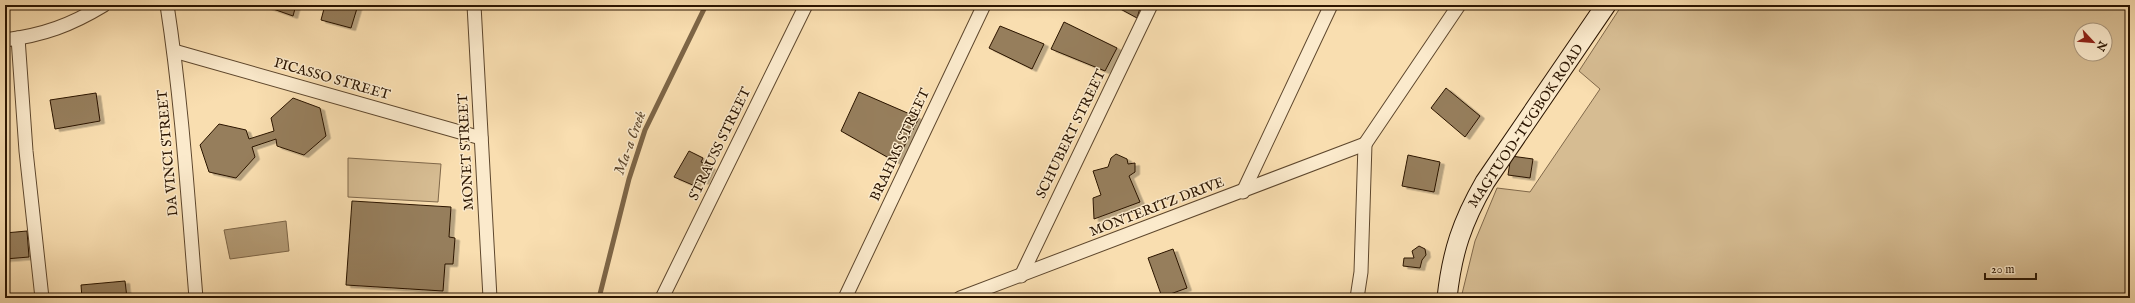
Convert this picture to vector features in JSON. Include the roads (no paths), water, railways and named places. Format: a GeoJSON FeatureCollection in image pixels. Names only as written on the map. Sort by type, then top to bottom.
{"type":"FeatureCollection","features":[{"type":"Feature","properties":{"kind":"main road","name":"MAGTUOD-TUGBOK ROAD"},"geometry":{"type":"LineString","coordinates":[[1447,298],[1450,270],[1457,240],[1469,210],[1485,182],[1606,5]]}},
{"type":"Feature","properties":{"kind":"street"},"geometry":{"type":"LineString","coordinates":[[42,298],[12,39],[49,31],[75,22],[104,5]]}},
{"type":"Feature","properties":{"kind":"street","name":"DA VINCI STREET"},"geometry":{"type":"LineString","coordinates":[[167,5],[174,51],[196,298]]}},
{"type":"Feature","properties":{"kind":"street","name":"MONET STREET"},"geometry":{"type":"LineString","coordinates":[[474,5],[490,298]]}},
{"type":"Feature","properties":{"kind":"street","name":"STRAUSS STREET"},"geometry":{"type":"LineString","coordinates":[[662,298],[806,5]]}},
{"type":"Feature","properties":{"kind":"street","name":"BRAHMS STREET"},"geometry":{"type":"LineString","coordinates":[[845,298],[984,5]]}},
{"type":"Feature","properties":{"kind":"street","name":"SCHUBERT STREET"},"geometry":{"type":"LineString","coordinates":[[1021,276],[1151,5]]}},
{"type":"Feature","properties":{"kind":"street"},"geometry":{"type":"LineString","coordinates":[[1243,192],[1331,5]]}},
{"type":"Feature","properties":{"kind":"street"},"geometry":{"type":"LineString","coordinates":[[1357,298],[1361,272],[1364,144],[1459,5]]}},
{"type":"Feature","properties":{"kind":"street","name":"PICASSO STREET"},"geometry":{"type":"LineString","coordinates":[[174,51],[481,138]]}},
{"type":"Feature","properties":{"kind":"street","name":"MONTERITZ DRIVE"},"geometry":{"type":"LineString","coordinates":[[960,298],[1243,192],[1364,144]]}},
{"type":"Feature","properties":{"kind":"waterway","name":"Ma-a Creek"},"geometry":{"type":"LineString","coordinates":[[599,298],[629,179],[645,130],[706,5]]}}]}
